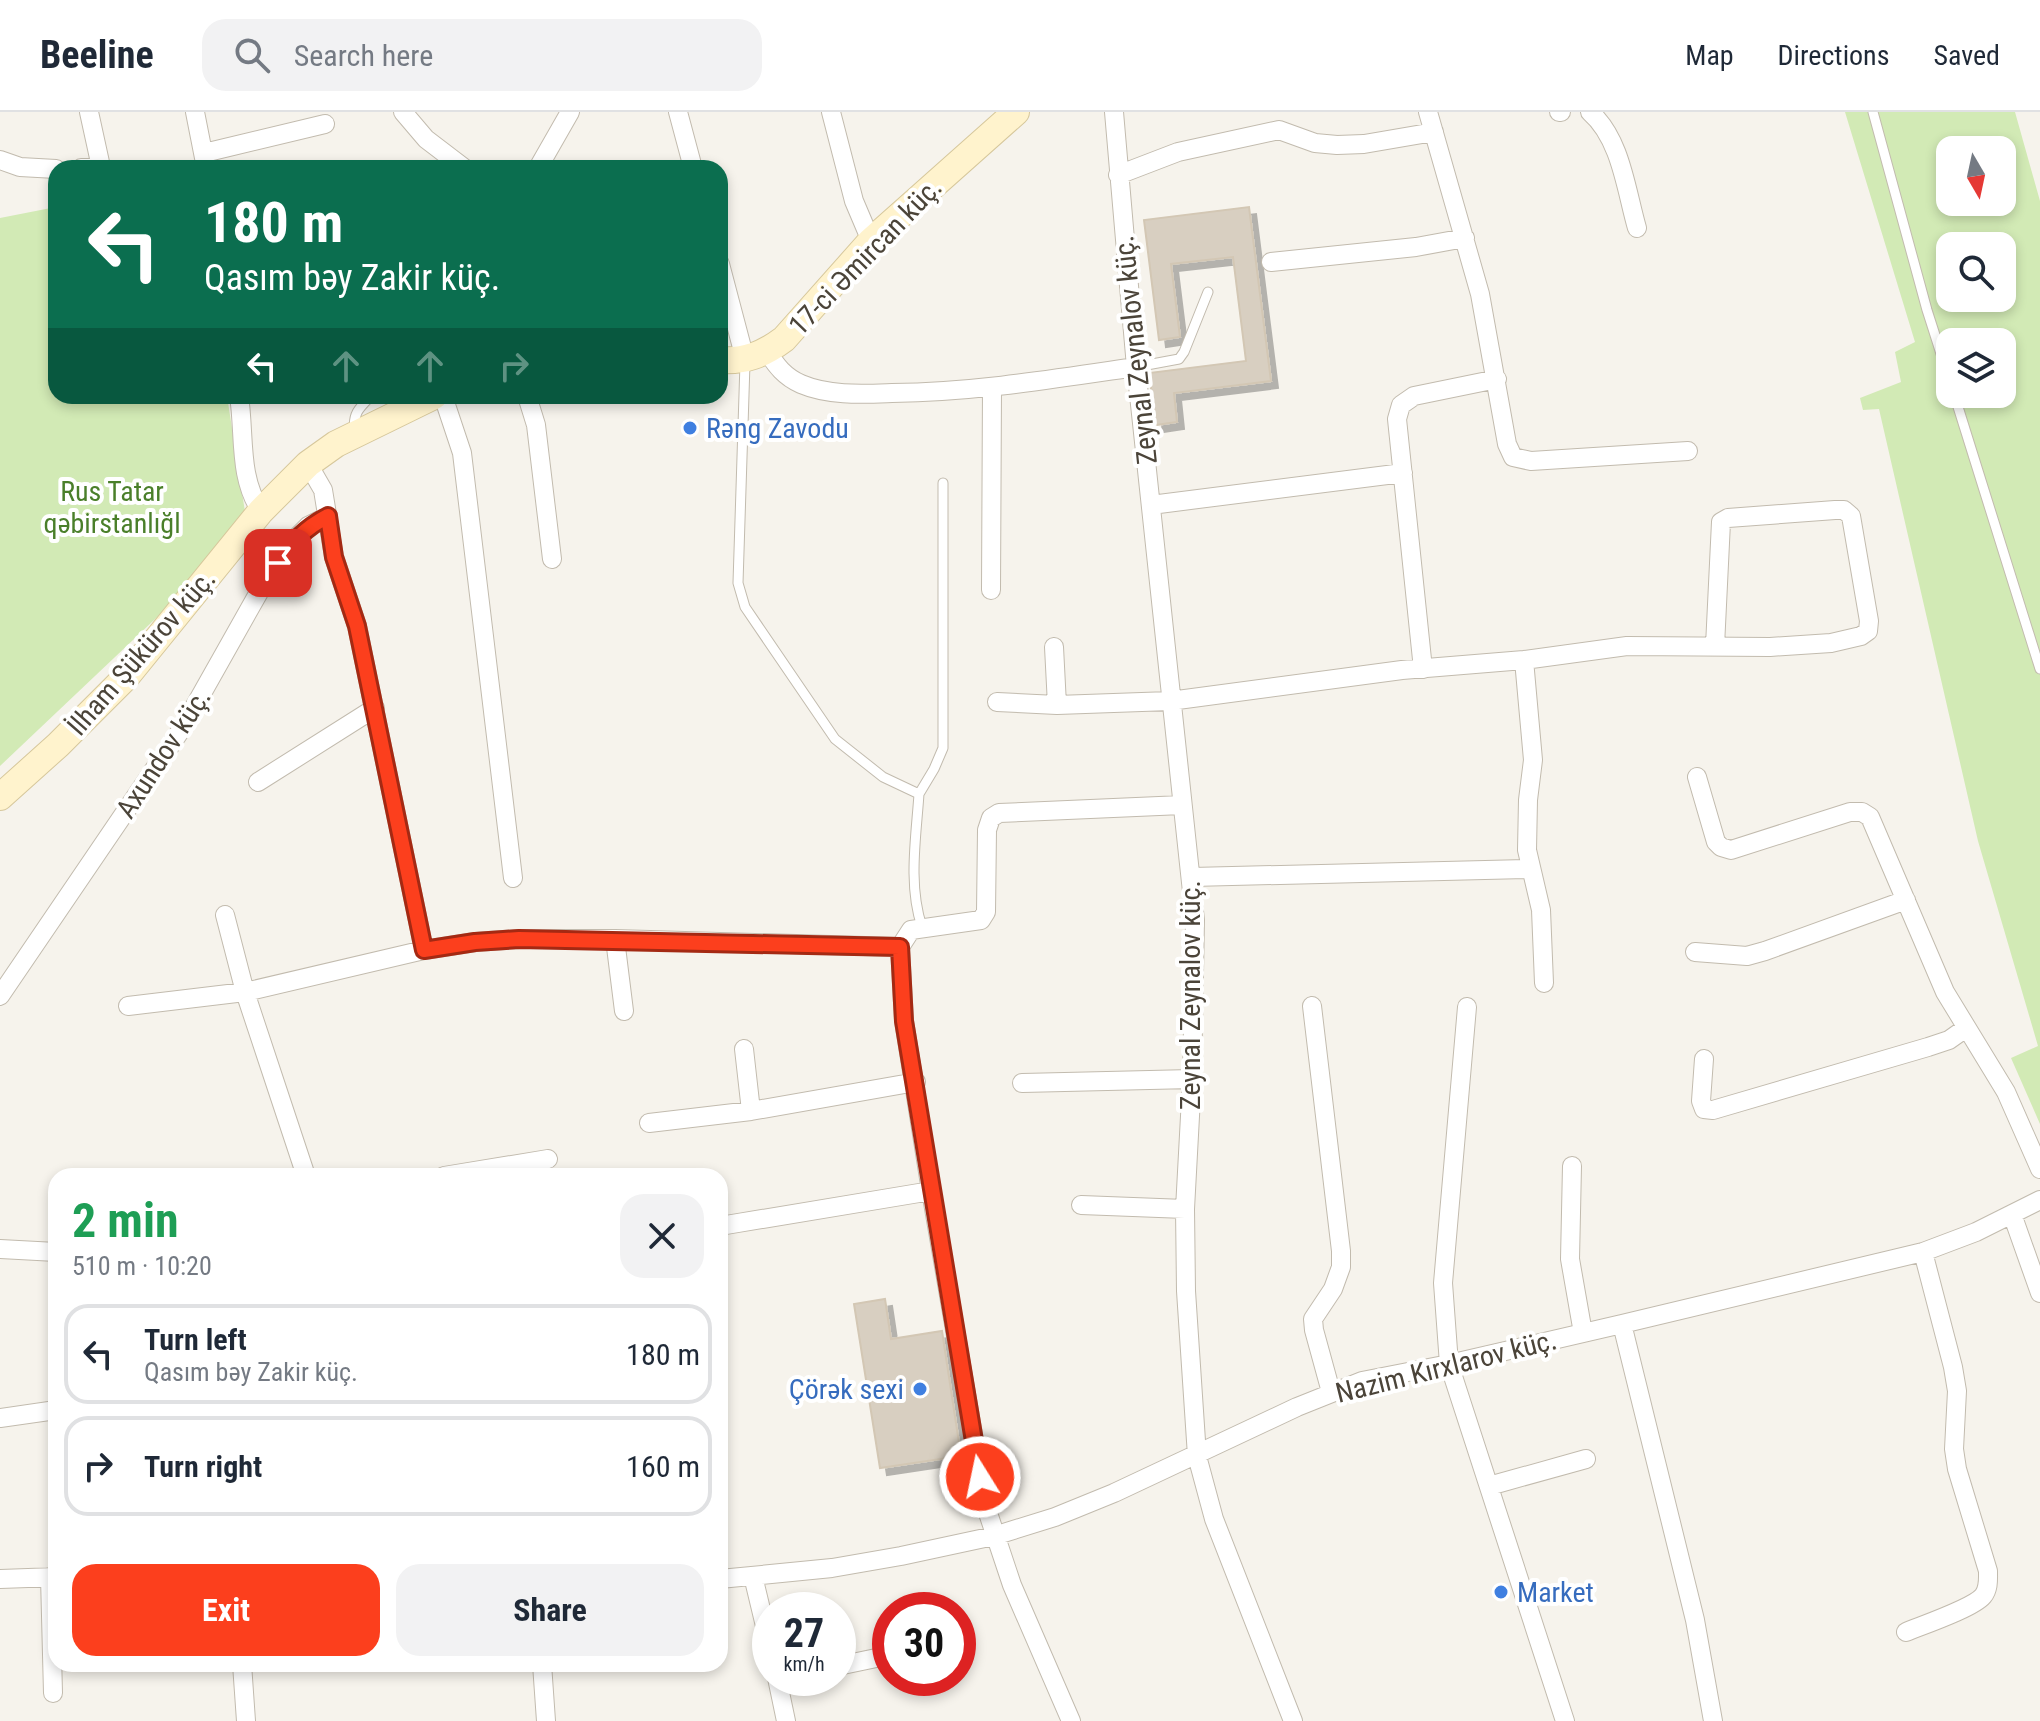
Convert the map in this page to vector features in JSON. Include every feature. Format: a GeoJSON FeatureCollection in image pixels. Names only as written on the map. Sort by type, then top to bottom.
{"type":"FeatureCollection","features":[{"type":"Feature","properties":{"kind":"street"},"geometry":{"type":"LineString","coordinates":[[89,112],[99,160]]}},
{"type":"Feature","properties":{"kind":"street"},"geometry":{"type":"LineString","coordinates":[[195,112],[205,160]]}},
{"type":"Feature","properties":{"kind":"street"},"geometry":{"type":"LineString","coordinates":[[403,112],[441,160]]}},
{"type":"Feature","properties":{"kind":"street"},"geometry":{"type":"LineString","coordinates":[[543,160],[570,112]]}},
{"type":"Feature","properties":{"kind":"street"},"geometry":{"type":"LineString","coordinates":[[678,112],[691,160]]}},
{"type":"Feature","properties":{"kind":"street"},"geometry":{"type":"LineString","coordinates":[[831,112],[854,201],[871,241]]}},
{"type":"Feature","properties":{"kind":"street","name":"Zeynal Zeynalov küç."},"geometry":{"type":"LineString","coordinates":[[1114,112],[1170,701],[1192,877],[1195,959],[1185,1209],[1186,1291],[1197,1456],[1214,1519],[1293,1721]]}},
{"type":"Feature","properties":{"kind":"street"},"geometry":{"type":"LineString","coordinates":[[1428,112],[1465,238],[1497,379],[1507,444],[1513,457],[1531,461],[1688,451]]}},
{"type":"Feature","properties":{"kind":"street"},"geometry":{"type":"LineString","coordinates":[[1590,112],[1605,127],[1613,144],[1637,228]]}},
{"type":"Feature","properties":{"kind":"street","name":"17-ci Əmircan küç."},"geometry":{"type":"LineString","coordinates":[[744,357],[796,327],[871,241],[1000,117]]}},
{"type":"Feature","properties":{"kind":"street"},"geometry":{"type":"LineString","coordinates":[[1118,175],[1178,152],[1277,121],[1315,143],[1337,145],[1364,144],[1434,132]]}},
{"type":"Feature","properties":{"kind":"street"},"geometry":{"type":"LineString","coordinates":[[208,160],[325,124]]}},
{"type":"Feature","properties":{"kind":"street"},"geometry":{"type":"LineString","coordinates":[[0,160],[20,167],[48,169]]}},
{"type":"Feature","properties":{"kind":"street"},"geometry":{"type":"LineString","coordinates":[[1271,262],[1416,247],[1465,238]]}},
{"type":"Feature","properties":{"kind":"street"},"geometry":{"type":"LineString","coordinates":[[728,295],[744,357],[776,366],[803,385],[830,392],[936,393],[1136,367]]}},
{"type":"Feature","properties":{"kind":"street"},"geometry":{"type":"LineString","coordinates":[[1423,669],[1397,419],[1401,405],[1414,396],[1497,379]]}},
{"type":"Feature","properties":{"kind":"street"},"geometry":{"type":"LineString","coordinates":[[991,590],[992,388]]}},
{"type":"Feature","properties":{"kind":"street"},"geometry":{"type":"LineString","coordinates":[[244,404],[245,474],[261,511]]}},
{"type":"Feature","properties":{"kind":"street","name":"İlham Şükürov küç."},"geometry":{"type":"LineString","coordinates":[[0,797],[127,676],[261,511],[308,464],[336,444],[418,404]]}},
{"type":"Feature","properties":{"kind":"street"},"geometry":{"type":"LineString","coordinates":[[446,404],[462,453],[513,878]]}},
{"type":"Feature","properties":{"kind":"street"},"geometry":{"type":"LineString","coordinates":[[529,404],[536,425],[552,559]]}},
{"type":"Feature","properties":{"kind":"street"},"geometry":{"type":"LineString","coordinates":[[308,464],[323,490],[334,557],[357,626],[424,950]]}},
{"type":"Feature","properties":{"kind":"street"},"geometry":{"type":"LineString","coordinates":[[1151,505],[1403,473]]}},
{"type":"Feature","properties":{"kind":"street"},"geometry":{"type":"LineString","coordinates":[[997,702],[1057,705],[1170,701],[1627,646],[1770,647],[1831,643],[1861,636],[1868,631],[1869,621],[1851,516],[1844,510],[1835,510],[1728,518],[1721,522],[1715,646]]}},
{"type":"Feature","properties":{"kind":"street","name":"Axundov küç."},"geometry":{"type":"LineString","coordinates":[[0,996],[183,727],[263,585],[293,541],[308,526],[328,516]]}},
{"type":"Feature","properties":{"kind":"street"},"geometry":{"type":"LineString","coordinates":[[1054,647],[1057,705]]}},
{"type":"Feature","properties":{"kind":"street"},"geometry":{"type":"LineString","coordinates":[[1524,660],[1533,760],[1527,850],[1541,910],[1544,983]]}},
{"type":"Feature","properties":{"kind":"street"},"geometry":{"type":"LineString","coordinates":[[258,782],[375,708]]}},
{"type":"Feature","properties":{"kind":"street"},"geometry":{"type":"LineString","coordinates":[[1697,777],[1716,842],[1731,850],[1850,812],[1862,812],[1870,817],[1945,992],[2006,1092],[2040,1169]]}},
{"type":"Feature","properties":{"kind":"street"},"geometry":{"type":"LineString","coordinates":[[1071,1721],[1012,1585],[985,1504],[904,1021],[900,947],[911,930],[981,920],[986,912],[987,830],[991,818],[999,813],[1182,805]]}},
{"type":"Feature","properties":{"kind":"street"},"geometry":{"type":"LineString","coordinates":[[1192,877],[1531,869]]}},
{"type":"Feature","properties":{"kind":"street"},"geometry":{"type":"LineString","coordinates":[[1695,952],[1747,956],[1906,900]]}},
{"type":"Feature","properties":{"kind":"street"},"geometry":{"type":"LineString","coordinates":[[225,915],[245,992],[303,1168]]}},
{"type":"Feature","properties":{"kind":"street"},"geometry":{"type":"LineString","coordinates":[[615,939],[624,1011]]}},
{"type":"Feature","properties":{"kind":"street"},"geometry":{"type":"LineString","coordinates":[[128,1006],[245,992],[424,950],[475,942],[615,939],[900,947]]}},
{"type":"Feature","properties":{"kind":"street"},"geometry":{"type":"LineString","coordinates":[[1312,1006],[1341,1251],[1341,1267],[1333,1289],[1313,1319],[1331,1392]]}},
{"type":"Feature","properties":{"kind":"street"},"geometry":{"type":"LineString","coordinates":[[1467,1007],[1443,1283],[1449,1364],[1565,1721]]}},
{"type":"Feature","properties":{"kind":"street"},"geometry":{"type":"LineString","coordinates":[[1704,1059],[1701,1101],[1704,1109],[1713,1110],[1949,1040],[1966,1028]]}},
{"type":"Feature","properties":{"kind":"street"},"geometry":{"type":"LineString","coordinates":[[744,1049],[751,1111]]}},
{"type":"Feature","properties":{"kind":"street"},"geometry":{"type":"LineString","coordinates":[[1022,1083],[1192,1079]]}},
{"type":"Feature","properties":{"kind":"street"},"geometry":{"type":"LineString","coordinates":[[649,1123],[751,1111],[916,1082]]}},
{"type":"Feature","properties":{"kind":"street"},"geometry":{"type":"LineString","coordinates":[[493,1168],[548,1159]]}},
{"type":"Feature","properties":{"kind":"street"},"geometry":{"type":"LineString","coordinates":[[1572,1166],[1570,1259],[1583,1333]]}},
{"type":"Feature","properties":{"kind":"street"},"geometry":{"type":"LineString","coordinates":[[728,1225],[931,1191]]}},
{"type":"Feature","properties":{"kind":"street","name":"Nazim Kırxlarov küç."},"geometry":{"type":"LineString","coordinates":[[728,1578],[887,1559],[994,1536],[1055,1517],[1197,1456],[1331,1392],[1373,1378],[1449,1364],[1923,1252],[1976,1232],[2040,1200]]}},
{"type":"Feature","properties":{"kind":"street"},"geometry":{"type":"LineString","coordinates":[[1081,1205],[1185,1209]]}},
{"type":"Feature","properties":{"kind":"street"},"geometry":{"type":"LineString","coordinates":[[2012,1214],[2040,1293]]}},
{"type":"Feature","properties":{"kind":"street"},"geometry":{"type":"LineString","coordinates":[[0,1249],[48,1252]]}},
{"type":"Feature","properties":{"kind":"street"},"geometry":{"type":"LineString","coordinates":[[1906,1632],[1973,1603],[1985,1595],[1988,1584],[1988,1571],[1957,1469],[1954,1449],[1957,1391],[1923,1252]]}},
{"type":"Feature","properties":{"kind":"street"},"geometry":{"type":"LineString","coordinates":[[1622,1324],[1695,1620],[1713,1721]]}},
{"type":"Feature","properties":{"kind":"street"},"geometry":{"type":"LineString","coordinates":[[0,1418],[48,1411]]}},
{"type":"Feature","properties":{"kind":"street"},"geometry":{"type":"LineString","coordinates":[[1489,1486],[1586,1459]]}},
{"type":"Feature","properties":{"kind":"street"},"geometry":{"type":"LineString","coordinates":[[753,1576],[757,1592]]}},
{"type":"Feature","properties":{"kind":"street"},"geometry":{"type":"LineString","coordinates":[[0,1579],[48,1577]]}},
{"type":"Feature","properties":{"kind":"street"},"geometry":{"type":"LineString","coordinates":[[53,1672],[53,1693]]}},
{"type":"Feature","properties":{"kind":"street"},"geometry":{"type":"LineString","coordinates":[[243,1672],[246,1721]]}},
{"type":"Feature","properties":{"kind":"street"},"geometry":{"type":"LineString","coordinates":[[543,1672],[546,1721]]}},
{"type":"Feature","properties":{"kind":"street"},"geometry":{"type":"LineString","coordinates":[[782,1696],[786,1721]]}},
{"type":"Feature","properties":{"kind":"lane"},"geometry":{"type":"LineString","coordinates":[[1873,112],[1936,338]]}},
{"type":"Feature","properties":{"kind":"lane"},"geometry":{"type":"LineString","coordinates":[[1136,367],[1179,359],[1208,292]]}},
{"type":"Feature","properties":{"kind":"lane"},"geometry":{"type":"LineString","coordinates":[[744,357],[738,583],[745,607],[835,739],[883,777],[919,794]]}},
{"type":"Feature","properties":{"kind":"lane"},"geometry":{"type":"LineString","coordinates":[[355,435],[353,421],[364,404]]}},
{"type":"Feature","properties":{"kind":"lane"},"geometry":{"type":"LineString","coordinates":[[1958,408],[2040,669]]}},
{"type":"Feature","properties":{"kind":"lane"},"geometry":{"type":"LineString","coordinates":[[922,927],[913,889],[919,794],[943,748],[943,483]]}},
{"type":"Feature","properties":{"kind":"green space"},"geometry":{"type":"Polygon","coordinates":[[[1845,112],[2015,112],[2040,201],[2040,1124],[2011,1058],[2038,1046],[1978,841],[1879,409],[1863,410],[1860,398],[1901,382],[1895,352],[1915,342],[1845,112]]]}},
{"type":"Feature","properties":{"kind":"green space","name":"Rus Tatar qəbirstanlığl"},"geometry":{"type":"Polygon","coordinates":[[[48,209],[48,404],[228,404],[248,531],[0,766],[0,218],[48,209]]]}},
{"type":"Feature","properties":{"kind":"building"},"geometry":{"type":"Polygon","coordinates":[[[1249,207],[1271,381],[1174,393],[1177,422],[1156,425],[1149,373],[1246,361],[1233,257],[1171,264],[1180,337],[1159,340],[1144,220],[1249,207]]]}},
{"type":"Feature","properties":{"kind":"building"},"geometry":{"type":"Polygon","coordinates":[[[885,1299],[891,1339],[942,1331],[961,1456],[880,1468],[854,1304],[885,1299]]]}},
{"type":"Feature","properties":{"kind":"place","name":"Rəng Zavodu"},"geometry":{"type":"Point","coordinates":[690,428]}},
{"type":"Feature","properties":{"kind":"place","name":"Çörək sexi"},"geometry":{"type":"Point","coordinates":[920,1389]}},
{"type":"Feature","properties":{"kind":"place","name":"Market"},"geometry":{"type":"Point","coordinates":[1501,1592]}},
{"type":"Feature","properties":{"kind":"route"},"geometry":{"type":"LineString","coordinates":[[278,563],[308,526],[328,516],[334,557],[357,626],[424,950],[519,939],[900,947],[904,1021],[980,1477]]}}]}
